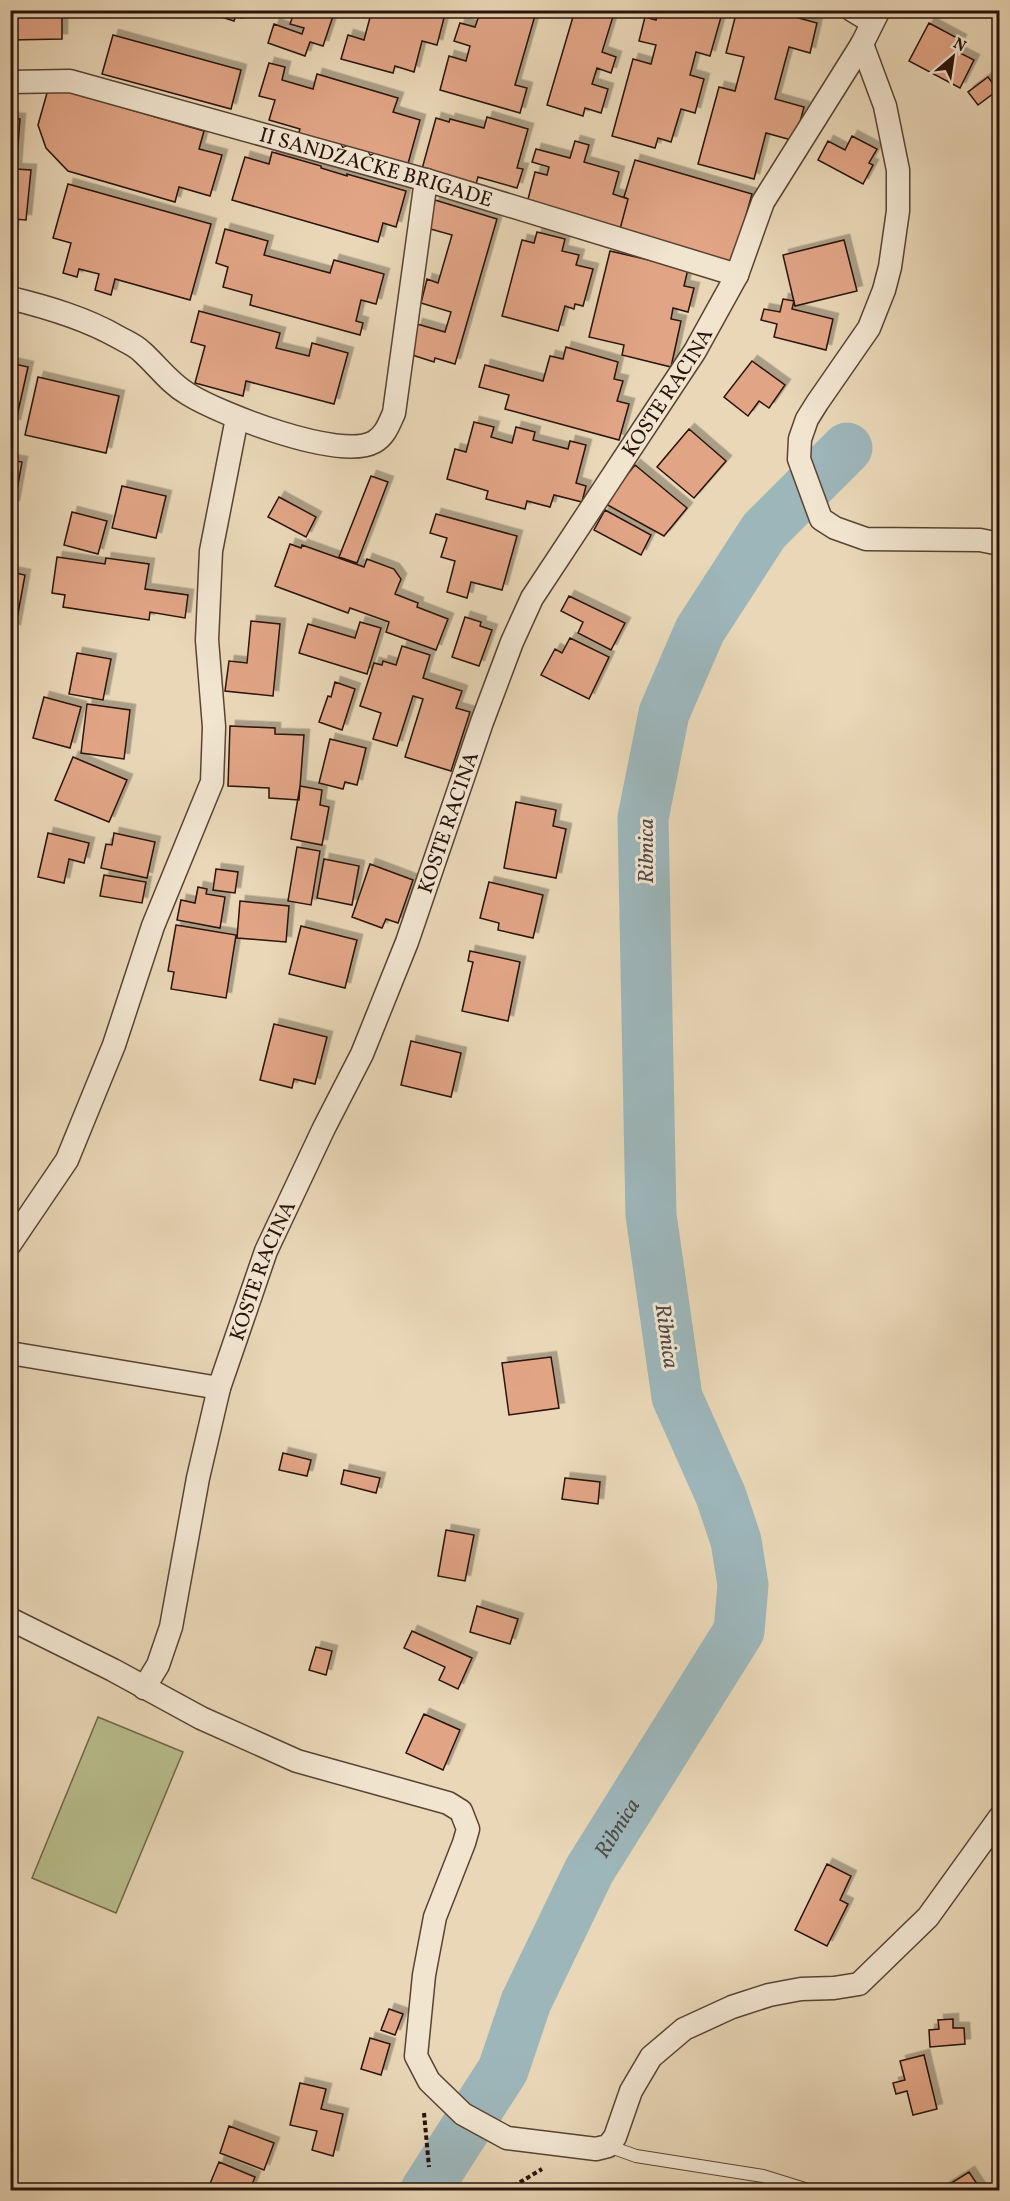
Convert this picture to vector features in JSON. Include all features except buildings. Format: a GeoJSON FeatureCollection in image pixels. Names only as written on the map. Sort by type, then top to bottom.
{"type":"FeatureCollection","features":[{"type":"Feature","properties":{"kind":"street"},"geometry":{"type":"LineString","coordinates":[[852,10],[876,16]]}},
{"type":"Feature","properties":{"kind":"street","name":"KOSTE RACINA"},"geometry":{"type":"LineString","coordinates":[[144,1688],[158,1665],[171,1627],[198,1478],[219,1388],[266,1251],[362,1054],[407,942],[482,722],[512,642],[532,598],[695,351],[737,275],[764,202],[784,165],[862,44],[876,16]]}},
{"type":"Feature","properties":{"kind":"street"},"geometry":{"type":"LineString","coordinates":[[862,44],[885,106],[898,170],[898,211],[890,267],[884,290],[869,328],[807,419],[800,439],[800,459],[821,519],[851,535],[866,539],[980,540],[999,544]]}},
{"type":"Feature","properties":{"kind":"street","name":"II SANDŽAČKE BRIGADE"},"geometry":{"type":"LineString","coordinates":[[10,82],[70,81],[426,180],[737,275]]}},
{"type":"Feature","properties":{"kind":"street"},"geometry":{"type":"LineString","coordinates":[[10,298],[64,314],[115,335],[140,349],[171,382],[186,394],[237,418],[278,432],[343,447],[362,447],[375,442],[387,430],[394,412],[426,180]]}},
{"type":"Feature","properties":{"kind":"street"},"geometry":{"type":"LineString","coordinates":[[10,1244],[67,1160],[114,1045],[153,926],[212,782],[214,727],[207,640],[211,551],[237,418]]}},
{"type":"Feature","properties":{"kind":"street"},"geometry":{"type":"LineString","coordinates":[[10,1353],[219,1388]]}},
{"type":"Feature","properties":{"kind":"street"},"geometry":{"type":"LineString","coordinates":[[10,1619],[201,1718],[297,1761],[448,1803],[461,1811],[468,1829],[435,1917],[424,1975],[416,2056],[429,2080],[463,2114],[507,2138],[596,2149],[608,2146],[615,2137],[630,2091],[651,2056],[684,2030],[732,2007],[769,1995],[859,1984],[928,1917],[999,1817]]}},
{"type":"Feature","properties":{"kind":"lane"},"geometry":{"type":"LineString","coordinates":[[608,2146],[636,2156],[763,2176],[808,2190]]}},
{"type":"Feature","properties":{"kind":"green space"},"geometry":{"type":"Polygon","coordinates":[[[98,1717],[183,1752],[116,1913],[32,1878],[98,1717]]]}},
{"type":"Feature","properties":{"kind":"waterway","name":"Ribnica"},"geometry":{"type":"LineString","coordinates":[[426,2190],[503,2070],[526,2002],[589,1871],[739,1631],[743,1585],[736,1541],[721,1496],[677,1397],[651,1215],[643,818],[664,713],[700,630],[764,531],[847,448]]}}]}
